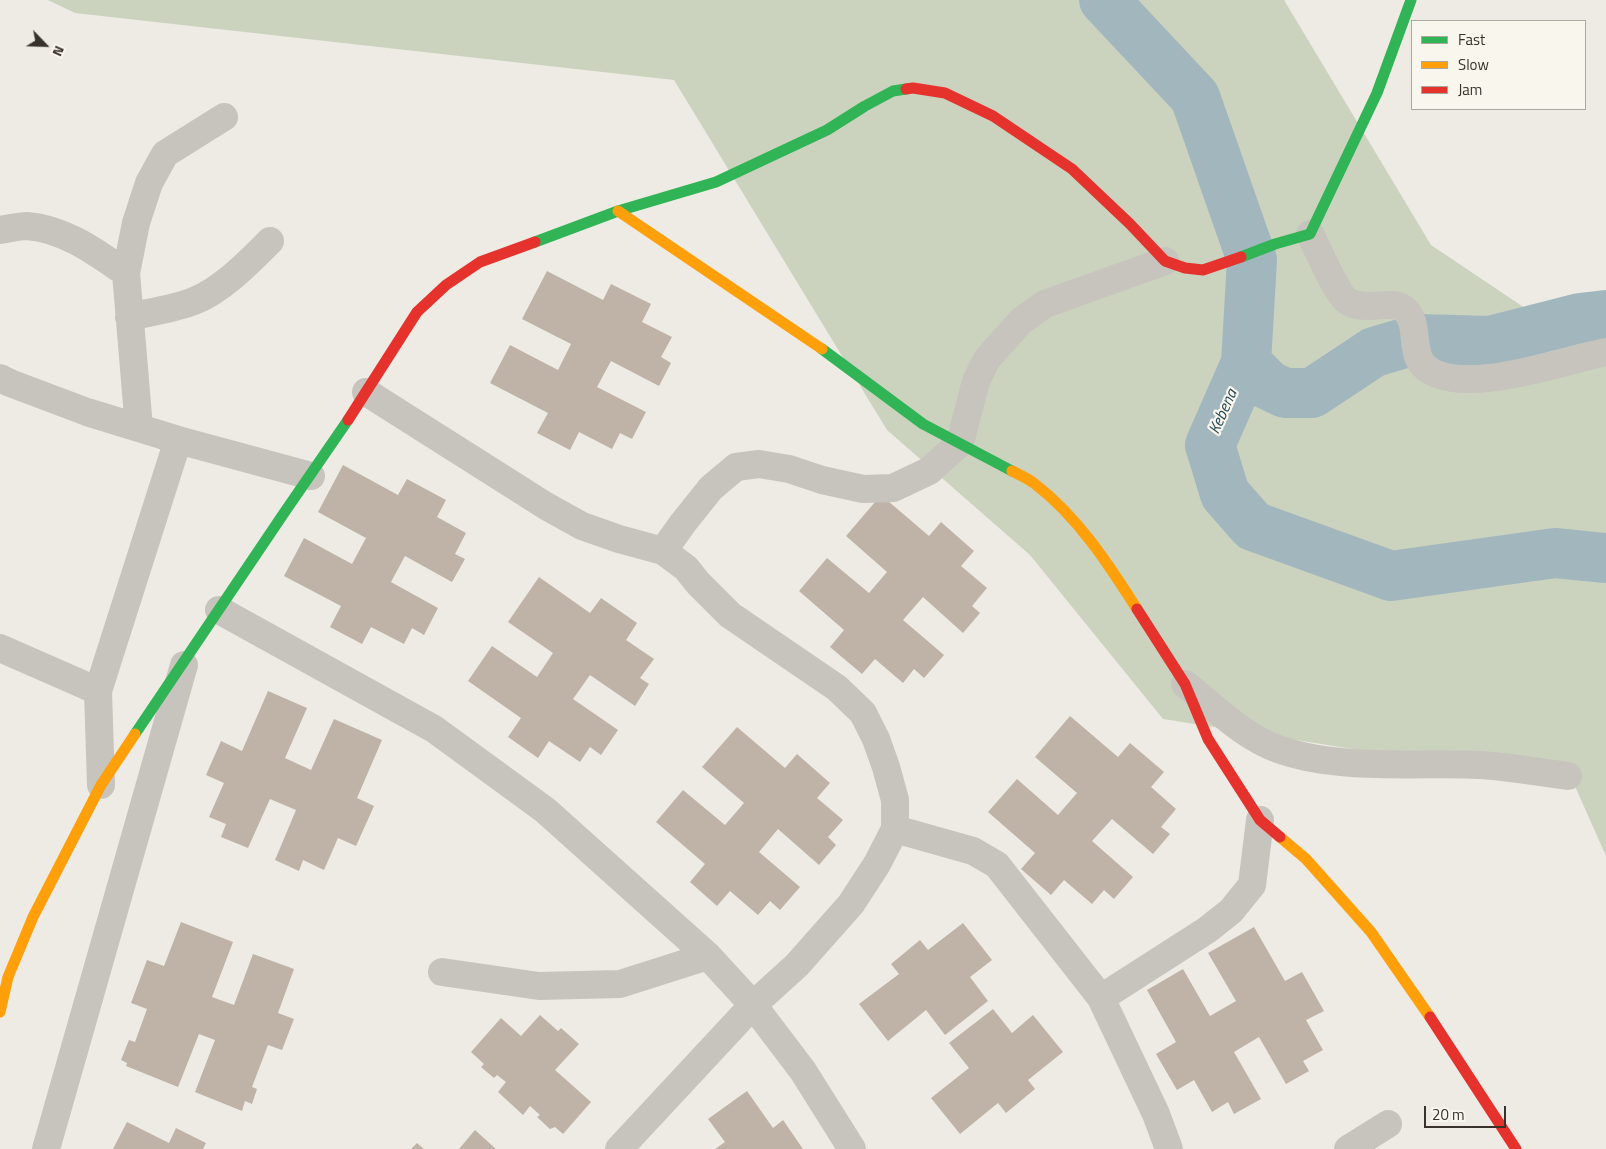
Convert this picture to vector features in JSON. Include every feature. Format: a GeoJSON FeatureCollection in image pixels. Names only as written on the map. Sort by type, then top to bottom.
{"type":"FeatureCollection","features":[{"type":"Feature","properties":{"kind":"street"},"geometry":{"type":"LineString","coordinates":[[0,1012],[4,975],[101,786],[218,610],[311,476],[417,312],[446,285],[480,262],[618,211],[716,182],[827,130],[864,106],[893,91],[913,88],[945,93],[993,116],[1072,169],[1130,224],[1165,261],[1185,268],[1203,270],[1222,265],[1275,244],[1310,234],[1377,93],[1411,0]]}},
{"type":"Feature","properties":{"kind":"street"},"geometry":{"type":"LineString","coordinates":[[139,428],[126,273],[136,223],[149,183],[166,154],[224,117]]}},
{"type":"Feature","properties":{"kind":"street"},"geometry":{"type":"LineString","coordinates":[[618,211],[831,355],[922,424],[960,442],[1035,484],[1068,515],[1108,565],[1186,684],[1208,739],[1260,820],[1306,859],[1371,932],[1456,1055],[1516,1149]]}},
{"type":"Feature","properties":{"kind":"street"},"geometry":{"type":"LineString","coordinates":[[0,230],[26,226],[59,233],[92,249],[126,273]]}},
{"type":"Feature","properties":{"kind":"street"},"geometry":{"type":"LineString","coordinates":[[1310,234],[1337,287],[1346,300],[1358,306],[1388,304],[1406,310],[1412,321],[1417,354],[1422,365],[1430,371],[1461,380],[1538,370],[1580,357],[1606,352]]}},
{"type":"Feature","properties":{"kind":"street"},"geometry":{"type":"LineString","coordinates":[[129,317],[193,301],[209,293],[247,263],[270,240]]}},
{"type":"Feature","properties":{"kind":"street"},"geometry":{"type":"LineString","coordinates":[[663,552],[682,523],[711,488],[736,467],[759,464],[789,469],[822,480],[863,489],[893,488],[929,471],[960,442],[976,381],[987,359],[1021,321],[1045,304],[1165,261]]}},
{"type":"Feature","properties":{"kind":"street"},"geometry":{"type":"LineString","coordinates":[[3,383],[87,412],[178,440],[311,476]]}},
{"type":"Feature","properties":{"kind":"street"},"geometry":{"type":"LineString","coordinates":[[366,392],[546,506],[582,526],[663,552],[686,568],[730,615],[837,688],[862,713],[876,739],[886,767],[895,800],[896,828],[878,864],[851,904],[797,965],[754,1005],[619,1149]]}},
{"type":"Feature","properties":{"kind":"street"},"geometry":{"type":"LineString","coordinates":[[101,786],[98,691],[178,440]]}},
{"type":"Feature","properties":{"kind":"street"},"geometry":{"type":"LineString","coordinates":[[218,610],[434,729],[545,810],[708,956],[754,1005],[803,1071],[852,1149]]}},
{"type":"Feature","properties":{"kind":"street"},"geometry":{"type":"LineString","coordinates":[[0,648],[98,691]]}},
{"type":"Feature","properties":{"kind":"street"},"geometry":{"type":"LineString","coordinates":[[46,1149],[186,659]]}},
{"type":"Feature","properties":{"kind":"street"},"geometry":{"type":"LineString","coordinates":[[1186,684],[1250,735],[1277,749],[1310,757],[1369,763],[1482,765],[1568,776]]}},
{"type":"Feature","properties":{"kind":"street"},"geometry":{"type":"LineString","coordinates":[[1101,998],[1207,930],[1231,910],[1252,885],[1260,820]]}},
{"type":"Feature","properties":{"kind":"street"},"geometry":{"type":"LineString","coordinates":[[896,828],[973,851],[997,865],[1101,998],[1156,1114],[1170,1149]]}},
{"type":"Feature","properties":{"kind":"street"},"geometry":{"type":"LineString","coordinates":[[442,972],[539,986],[620,984],[708,956]]}},
{"type":"Feature","properties":{"kind":"street"},"geometry":{"type":"LineString","coordinates":[[1348,1149],[1388,1124]]}},
{"type":"Feature","properties":{"kind":"green space"},"geometry":{"type":"Polygon","coordinates":[[[48,0],[1284,0],[1431,245],[1574,341],[1606,342],[1606,856],[1574,784],[1163,719],[1030,555],[887,430],[674,80],[75,13],[48,0]]]}},
{"type":"Feature","properties":{"kind":"building"},"geometry":{"type":"Polygon","coordinates":[[[547,271],[603,300],[611,284],[651,304],[642,322],[672,337],[661,357],[671,363],[659,386],[611,361],[597,387],[646,412],[632,439],[620,433],[612,449],[579,432],[570,450],[537,433],[548,413],[490,383],[510,345],[558,370],[571,344],[522,319],[547,271]]]}},
{"type":"Feature","properties":{"kind":"building"},"geometry":{"type":"Polygon","coordinates":[[[343,465],[398,495],[407,479],[446,500],[437,517],[466,533],[455,554],[465,559],[452,582],[405,556],[391,582],[438,608],[424,635],[412,628],[404,644],[371,627],[362,644],[330,627],[341,606],[284,576],[304,538],[352,564],[366,538],[318,512],[343,465]]]}},
{"type":"Feature","properties":{"kind":"building"},"geometry":{"type":"Polygon","coordinates":[[[881,495],[929,536],[941,522],[974,551],[961,566],[987,588],[972,606],[980,613],[963,633],[923,597],[903,620],[944,655],[924,678],[914,669],[903,683],[875,659],[862,674],[830,647],[844,630],[799,591],[827,558],[869,593],[887,572],[846,536],[881,495]]]}},
{"type":"Feature","properties":{"kind":"building"},"geometry":{"type":"Polygon","coordinates":[[[539,577],[590,613],[601,598],[637,623],[626,640],[654,659],[640,678],[649,684],[635,706],[590,675],[573,699],[618,730],[601,755],[590,747],[580,762],[549,741],[538,758],[508,737],[521,718],[468,681],[492,646],[537,677],[553,653],[508,622],[539,577]]]}},
{"type":"Feature","properties":{"kind":"building"},"geometry":{"type":"Polygon","coordinates":[[[268,691],[307,708],[285,758],[311,770],[334,719],[382,740],[357,798],[374,806],[356,846],[338,838],[324,870],[303,860],[299,871],[275,860],[296,810],[270,799],[248,848],[221,837],[226,824],[209,817],[224,783],[206,775],[221,741],[242,751],[268,691]]]}},
{"type":"Feature","properties":{"kind":"building"},"geometry":{"type":"Polygon","coordinates":[[[1070,716],[1118,757],[1130,743],[1164,772],[1151,787],[1176,809],[1161,827],[1170,834],[1153,854],[1112,819],[1092,841],[1133,877],[1114,899],[1104,890],[1092,904],[1064,880],[1051,895],[1021,869],[1035,853],[988,812],[1017,779],[1058,815],[1077,793],[1035,757],[1070,716]]]}},
{"type":"Feature","properties":{"kind":"building"},"geometry":{"type":"Polygon","coordinates":[[[737,727],[785,768],[797,754],[830,783],[817,798],[843,820],[828,837],[836,845],[819,865],[778,829],[759,852],[800,887],[780,910],[770,901],[758,915],[730,891],[717,906],[690,882],[705,864],[656,822],[683,790],[725,825],[744,803],[702,767],[737,727]]]}},
{"type":"Feature","properties":{"kind":"building"},"geometry":{"type":"Polygon","coordinates":[[[181,922],[233,942],[212,997],[234,1005],[253,954],[294,969],[278,1013],[294,1019],[282,1050],[268,1045],[252,1087],[257,1089],[252,1104],[245,1101],[242,1111],[195,1092],[215,1040],[199,1034],[178,1087],[126,1066],[127,1063],[121,1060],[129,1040],[135,1042],[147,1009],[131,1003],[147,960],[164,966],[181,922]]]}},
{"type":"Feature","properties":{"kind":"building"},"geometry":{"type":"Polygon","coordinates":[[[963,923],[992,960],[970,977],[988,1001],[945,1035],[926,1010],[888,1041],[859,1004],[899,974],[891,964],[920,940],[928,950],[963,923]]]}},
{"type":"Feature","properties":{"kind":"building"},"geometry":{"type":"Polygon","coordinates":[[[1254,927],[1285,981],[1302,972],[1324,1011],[1306,1020],[1323,1050],[1303,1061],[1309,1071],[1286,1084],[1259,1037],[1234,1052],[1261,1099],[1234,1114],[1228,1102],[1212,1112],[1194,1080],[1177,1090],[1156,1054],[1176,1042],[1147,990],[1183,969],[1210,1016],[1236,1001],[1208,953],[1254,927]]]}},
{"type":"Feature","properties":{"kind":"building"},"geometry":{"type":"Polygon","coordinates":[[[993,1009],[1012,1033],[1033,1015],[1063,1052],[1028,1080],[1035,1089],[1006,1113],[998,1103],[960,1134],[931,1098],[969,1068],[949,1043],[993,1009]]]}},
{"type":"Feature","properties":{"kind":"building"},"geometry":{"type":"Polygon","coordinates":[[[540,1015],[558,1031],[561,1028],[579,1044],[555,1070],[591,1102],[563,1134],[555,1127],[550,1129],[537,1117],[540,1115],[530,1106],[523,1115],[498,1092],[506,1082],[497,1075],[494,1078],[481,1067],[484,1064],[471,1052],[501,1018],[521,1036],[540,1015]]]}},
{"type":"Feature","properties":{"kind":"building"},"geometry":{"type":"Polygon","coordinates":[[[747,1091],[773,1128],[783,1120],[803,1149],[715,1149],[725,1142],[708,1119],[747,1091]]]}},
{"type":"Feature","properties":{"kind":"building"},"geometry":{"type":"Polygon","coordinates":[[[127,1122],[169,1143],[176,1128],[206,1143],[203,1149],[113,1149],[127,1122]]]}},
{"type":"Feature","properties":{"kind":"building"},"geometry":{"type":"Polygon","coordinates":[[[475,1130],[496,1149],[459,1149],[475,1130]]]}},
{"type":"Feature","properties":{"kind":"building"},"geometry":{"type":"Polygon","coordinates":[[[417,1143],[424,1149],[411,1149],[417,1143]]]}},
{"type":"Feature","properties":{"kind":"waterway","name":"Kebena"},"geometry":{"type":"LineString","coordinates":[[1104,0],[1195,97],[1252,260],[1246,363],[1210,445],[1225,494],[1253,526],[1391,576],[1555,553],[1606,558]]}},
{"type":"Feature","properties":{"kind":"waterway"},"geometry":{"type":"LineString","coordinates":[[1246,363],[1268,385],[1285,393],[1312,393],[1374,352],[1418,339],[1490,341],[1580,318],[1606,315]]}},
{"type":"Feature","properties":{"kind":"traffic: fast"},"geometry":{"type":"LineString","coordinates":[[1241,257],[1275,244],[1310,234],[1377,93],[1411,0]]}},
{"type":"Feature","properties":{"kind":"traffic: fast"},"geometry":{"type":"LineString","coordinates":[[535,242],[618,211],[716,182],[827,130],[893,91],[906,89]]}},
{"type":"Feature","properties":{"kind":"traffic: fast"},"geometry":{"type":"LineString","coordinates":[[822,349],[923,424],[1012,471]]}},
{"type":"Feature","properties":{"kind":"traffic: fast"},"geometry":{"type":"LineString","coordinates":[[135,734],[348,420]]}},
{"type":"Feature","properties":{"kind":"traffic: slow"},"geometry":{"type":"LineString","coordinates":[[618,211],[822,349]]}},
{"type":"Feature","properties":{"kind":"traffic: slow"},"geometry":{"type":"LineString","coordinates":[[1012,471],[1033,482],[1051,497],[1079,526],[1104,559],[1137,609]]}},
{"type":"Feature","properties":{"kind":"traffic: slow"},"geometry":{"type":"LineString","coordinates":[[0,1012],[8,977],[33,917],[101,785],[135,734]]}},
{"type":"Feature","properties":{"kind":"traffic: slow"},"geometry":{"type":"LineString","coordinates":[[1280,837],[1306,859],[1371,932],[1430,1017]]}},
{"type":"Feature","properties":{"kind":"traffic: jam"},"geometry":{"type":"LineString","coordinates":[[906,89],[913,88],[945,93],[993,116],[1072,169],[1130,224],[1165,261],[1185,268],[1203,270],[1241,257]]}},
{"type":"Feature","properties":{"kind":"traffic: jam"},"geometry":{"type":"LineString","coordinates":[[348,420],[417,312],[446,285],[480,262],[535,242]]}},
{"type":"Feature","properties":{"kind":"traffic: jam"},"geometry":{"type":"LineString","coordinates":[[1137,609],[1185,684],[1208,739],[1260,820],[1280,837]]}},
{"type":"Feature","properties":{"kind":"traffic: jam"},"geometry":{"type":"LineString","coordinates":[[1430,1017],[1516,1149]]}}]}
